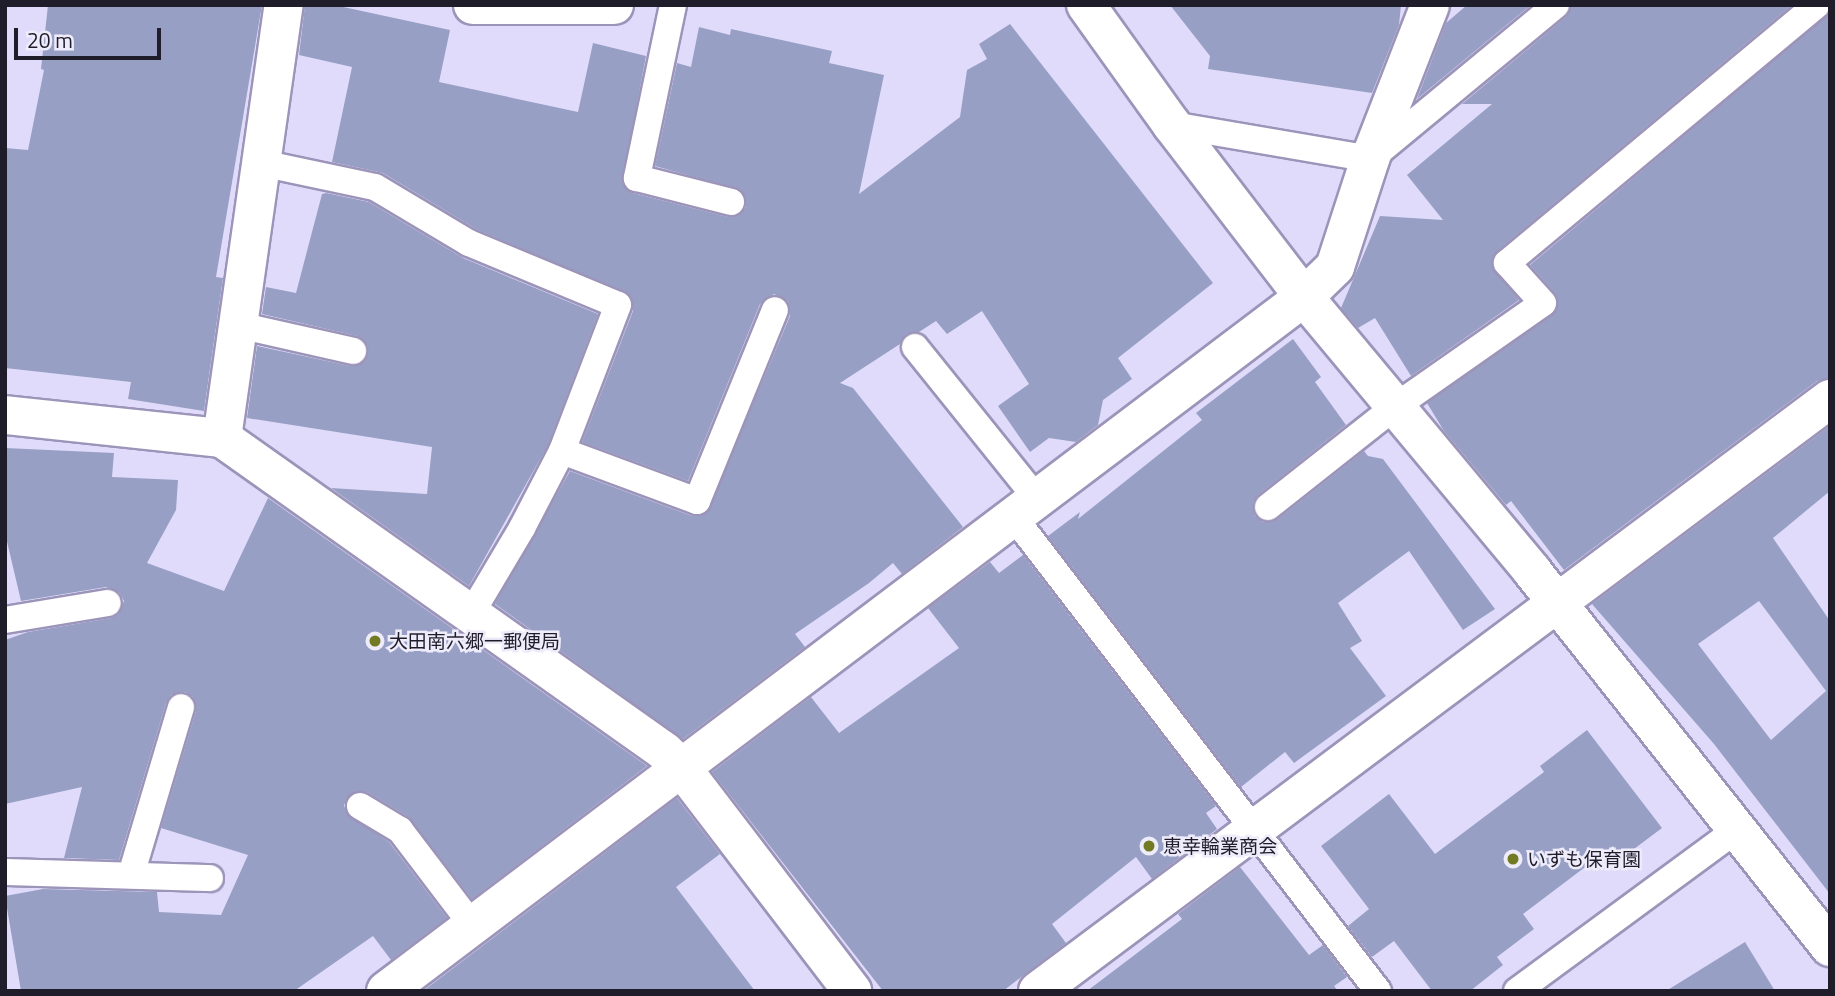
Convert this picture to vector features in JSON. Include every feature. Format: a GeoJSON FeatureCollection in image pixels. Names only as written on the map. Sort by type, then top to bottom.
{"type":"FeatureCollection","features":[{"type":"Feature","properties":{"kind":"street"},"geometry":{"type":"LineString","coordinates":[[222,438],[284,5]]}},
{"type":"Feature","properties":{"kind":"street"},"geometry":{"type":"LineString","coordinates":[[473,5],[614,5]]}},
{"type":"Feature","properties":{"kind":"street"},"geometry":{"type":"LineString","coordinates":[[1086,5],[1172,125],[1304,297],[1557,603],[1830,947]]}},
{"type":"Feature","properties":{"kind":"street"},"geometry":{"type":"LineString","coordinates":[[386,991],[1304,297],[1335,267],[1370,159],[1430,5]]}},
{"type":"Feature","properties":{"kind":"street"},"geometry":{"type":"LineString","coordinates":[[1038,991],[1830,399]]}},
{"type":"Feature","properties":{"kind":"street"},"geometry":{"type":"LineString","coordinates":[[5,415],[222,438],[664,751],[681,767],[852,991]]}},
{"type":"Feature","properties":{"kind":"lane"},"geometry":{"type":"LineString","coordinates":[[673,5],[637,178],[731,202]]}},
{"type":"Feature","properties":{"kind":"lane"},"geometry":{"type":"LineString","coordinates":[[1172,125],[1370,159],[1556,5]]}},
{"type":"Feature","properties":{"kind":"lane"},"geometry":{"type":"LineString","coordinates":[[1268,507],[1396,406],[1543,303],[1507,263],[1817,5]]}},
{"type":"Feature","properties":{"kind":"lane"},"geometry":{"type":"LineString","coordinates":[[261,163],[375,187],[469,243],[618,305],[562,451],[522,528],[471,614]]}},
{"type":"Feature","properties":{"kind":"lane"},"geometry":{"type":"LineString","coordinates":[[562,451],[697,501],[775,310]]}},
{"type":"Feature","properties":{"kind":"lane"},"geometry":{"type":"LineString","coordinates":[[238,325],[352,351]]}},
{"type":"Feature","properties":{"kind":"lane"},"geometry":{"type":"LineString","coordinates":[[915,347],[1025,507],[1256,828],[1378,991]]}},
{"type":"Feature","properties":{"kind":"lane"},"geometry":{"type":"LineString","coordinates":[[5,620],[108,603]]}},
{"type":"Feature","properties":{"kind":"lane"},"geometry":{"type":"LineString","coordinates":[[131,875],[181,708]]}},
{"type":"Feature","properties":{"kind":"lane"},"geometry":{"type":"LineString","coordinates":[[360,806],[400,830],[473,926]]}},
{"type":"Feature","properties":{"kind":"lane"},"geometry":{"type":"LineString","coordinates":[[1517,991],[1736,830]]}},
{"type":"Feature","properties":{"kind":"lane"},"geometry":{"type":"LineString","coordinates":[[5,872],[210,878]]}},
{"type":"Feature","properties":{"kind":"building"},"geometry":{"type":"Polygon","coordinates":[[[48,5],[262,5],[216,277],[223,278],[204,411],[128,399],[131,382],[5,368],[5,148],[28,150],[44,70],[41,69],[48,5]]]}},
{"type":"Feature","properties":{"kind":"building"},"geometry":{"type":"Polygon","coordinates":[[[305,5],[334,5],[450,30],[439,82],[578,112],[593,43],[646,56],[622,183],[633,193],[728,217],[742,213],[746,207],[741,190],[655,166],[677,63],[691,67],[699,27],[730,35],[731,29],[832,51],[829,63],[884,75],[859,194],[960,117],[967,70],[987,59],[979,44],[1010,24],[1213,283],[1118,358],[1132,379],[1103,400],[1098,425],[1076,442],[1049,438],[1030,452],[998,406],[1029,384],[982,311],[947,334],[936,321],[919,332],[906,334],[900,344],[840,383],[853,388],[963,527],[902,574],[893,563],[869,583],[795,634],[805,647],[683,739],[495,604],[570,471],[692,516],[707,513],[790,316],[788,301],[774,294],[760,304],[688,481],[582,442],[633,311],[631,296],[476,229],[383,173],[332,162],[352,67],[299,55],[305,5]]]}},
{"type":"Feature","properties":{"kind":"building"},"geometry":{"type":"Polygon","coordinates":[[[1170,5],[1401,5],[1399,25],[1372,93],[1208,69],[1210,56],[1170,5]]]}},
{"type":"Feature","properties":{"kind":"building"},"geometry":{"type":"Polygon","coordinates":[[[1467,5],[1531,5],[1417,99],[1446,23],[1467,5]]]}},
{"type":"Feature","properties":{"kind":"building"},"geometry":{"type":"Polygon","coordinates":[[[1571,5],[1792,5],[1497,251],[1492,267],[1519,300],[1411,376],[1375,318],[1358,328],[1341,308],[1380,216],[1443,220],[1407,175],[1492,104],[1462,104],[1566,17],[1571,5]]]}},
{"type":"Feature","properties":{"kind":"building"},"geometry":{"type":"Polygon","coordinates":[[[1830,13],[1830,378],[1817,381],[1564,570],[1511,501],[1506,505],[1444,431],[1427,403],[1557,310],[1555,293],[1530,265],[1830,13]]]}},
{"type":"Feature","properties":{"kind":"building"},"geometry":{"type":"Polygon","coordinates":[[[322,194],[369,202],[463,258],[598,314],[548,445],[469,586],[331,488],[427,494],[432,447],[247,418],[257,346],[350,366],[364,362],[368,355],[368,346],[357,336],[262,314],[266,287],[296,293],[322,194]]]}},
{"type":"Feature","properties":{"kind":"building"},"geometry":{"type":"Polygon","coordinates":[[[1293,339],[1321,377],[1315,382],[1346,425],[1258,495],[1253,502],[1255,516],[1263,522],[1278,519],[1364,451],[1368,456],[1383,459],[1495,609],[1463,630],[1409,551],[1338,603],[1362,641],[1350,648],[1386,696],[1294,763],[1285,752],[1241,787],[1048,536],[1080,512],[1078,519],[1202,420],[1196,413],[1293,339]]]}},
{"type":"Feature","properties":{"kind":"building"},"geometry":{"type":"Polygon","coordinates":[[[1830,426],[1830,491],[1773,538],[1830,621],[1830,894],[1714,744],[1592,604],[1830,426]],[[1759,601],[1698,644],[1771,740],[1826,691],[1759,601]]]}},
{"type":"Feature","properties":{"kind":"building"},"geometry":{"type":"Polygon","coordinates":[[[5,448],[114,453],[112,477],[178,480],[176,510],[147,563],[224,591],[268,498],[647,766],[472,899],[409,817],[367,792],[352,793],[344,805],[347,814],[389,842],[447,918],[391,960],[373,936],[294,991],[21,991],[5,896],[43,889],[157,892],[159,912],[221,915],[248,855],[161,828],[196,711],[193,697],[185,692],[171,695],[166,703],[119,860],[64,858],[82,787],[5,804],[5,640],[28,632],[111,618],[118,615],[124,601],[120,593],[106,587],[21,601],[5,533],[5,448]]]}},
{"type":"Feature","properties":{"kind":"building"},"geometry":{"type":"Polygon","coordinates":[[[1023,555],[1216,806],[1206,813],[1217,829],[1152,879],[1136,857],[1052,924],[1066,943],[1003,991],[883,991],[712,772],[811,697],[839,733],[959,648],[928,608],[990,562],[999,573],[1023,555]]]}},
{"type":"Feature","properties":{"kind":"building"},"geometry":{"type":"Polygon","coordinates":[[[1587,730],[1662,828],[1622,858],[1613,846],[1523,914],[1534,929],[1497,957],[1503,965],[1470,991],[1432,991],[1394,941],[1372,957],[1348,926],[1369,909],[1321,846],[1389,794],[1435,854],[1544,772],[1540,766],[1587,730]]]}},
{"type":"Feature","properties":{"kind":"building"},"geometry":{"type":"Polygon","coordinates":[[[677,798],[720,854],[676,887],[755,991],[423,991],[677,798]]]}},
{"type":"Feature","properties":{"kind":"building"},"geometry":{"type":"Polygon","coordinates":[[[1240,867],[1309,955],[1323,945],[1347,977],[1334,986],[1338,991],[1087,991],[1182,919],[1178,914],[1240,867]]]}},
{"type":"Feature","properties":{"kind":"building"},"geometry":{"type":"Polygon","coordinates":[[[1745,942],[1775,991],[1666,991],[1745,942]]]}},
{"type":"Feature","properties":{"kind":"place","name":"大田南六郷一郵便局"},"geometry":{"type":"Point","coordinates":[375,641]}},
{"type":"Feature","properties":{"kind":"place","name":"恵幸輪業商会"},"geometry":{"type":"Point","coordinates":[1149,846]}},
{"type":"Feature","properties":{"kind":"place","name":"いずも保育園"},"geometry":{"type":"Point","coordinates":[1513,859]}}]}
